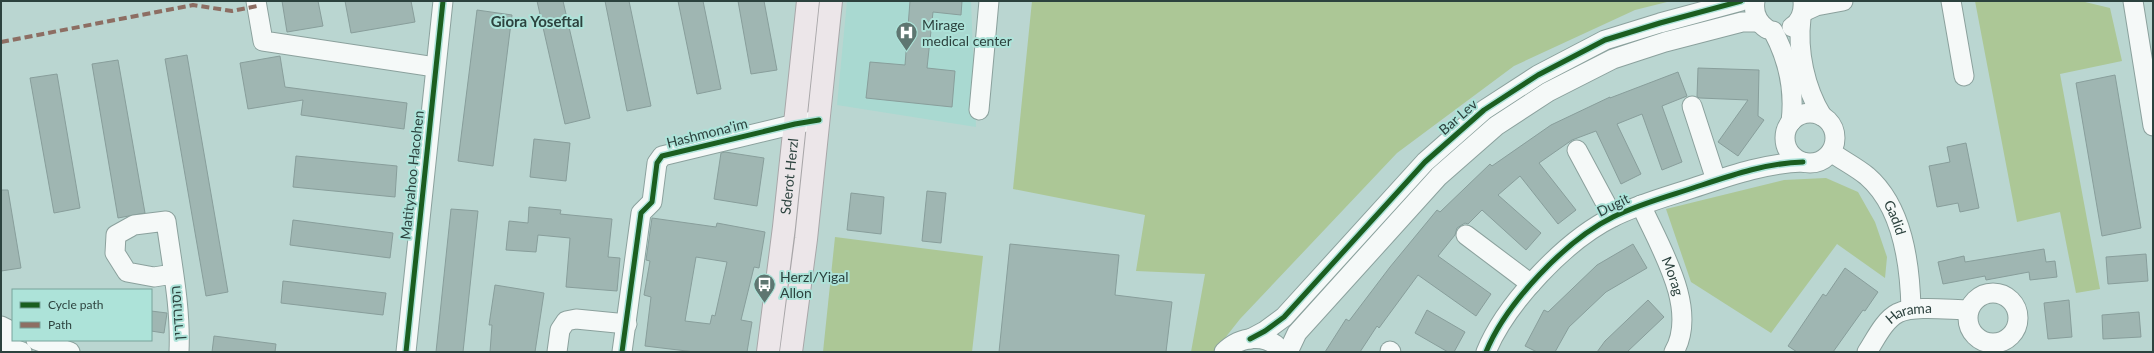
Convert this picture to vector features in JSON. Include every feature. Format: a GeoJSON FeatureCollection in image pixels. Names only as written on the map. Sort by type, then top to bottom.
{"type":"FeatureCollection","features":[{"type":"Feature","properties":{"kind":"main road","name":"Sderot Herzl"},"geometry":{"type":"LineString","coordinates":[[768,352],[808,1]]}},
{"type":"Feature","properties":{"kind":"main road","name":"Sderot Herzl"},"geometry":{"type":"LineString","coordinates":[[791,352],[831,1]]}},
{"type":"Feature","properties":{"kind":"street"},"geometry":{"type":"LineString","coordinates":[[256,1],[263,41],[435,66]]}},
{"type":"Feature","properties":{"kind":"street","name":"Matityahoo Hacohen"},"geometry":{"type":"LineString","coordinates":[[406,352],[443,1]]}},
{"type":"Feature","properties":{"kind":"street"},"geometry":{"type":"LineString","coordinates":[[979,110],[988,1]]}},
{"type":"Feature","properties":{"kind":"street","name":"Bar Lev"},"geometry":{"type":"LineString","coordinates":[[1250,339],[1284,318],[1425,162],[1484,110],[1538,75],[1605,40],[1741,1]]}},
{"type":"Feature","properties":{"kind":"street"},"geometry":{"type":"LineString","coordinates":[[1755,1],[1755,15],[1781,46],[1791,85],[1793,99],[1788,130],[1790,152],[1803,162],[1818,162],[1831,152],[1834,145],[1833,128],[1822,116],[1814,103],[1806,77],[1801,46],[1802,11]]}},
{"type":"Feature","properties":{"kind":"street"},"geometry":{"type":"LineString","coordinates":[[1288,352],[1297,333],[1439,176],[1496,126],[1548,92],[1613,59],[1665,42],[1742,22],[1789,30],[1802,11],[1816,6],[1843,1]]}},
{"type":"Feature","properties":{"kind":"street"},"geometry":{"type":"LineString","coordinates":[[1951,1],[1964,76]]}},
{"type":"Feature","properties":{"kind":"street"},"geometry":{"type":"LineString","coordinates":[[2123,1],[2136,28],[2148,62],[2153,126]]}},
{"type":"Feature","properties":{"kind":"street"},"geometry":{"type":"LineString","coordinates":[[2133,1],[2136,28]]}},
{"type":"Feature","properties":{"kind":"street"},"geometry":{"type":"LineString","coordinates":[[1692,106],[1716,180]]}},
{"type":"Feature","properties":{"kind":"street"},"geometry":{"type":"LineString","coordinates":[[1788,130],[1805,114],[1822,116]]}},
{"type":"Feature","properties":{"kind":"street","name":"Hashmona'im"},"geometry":{"type":"LineString","coordinates":[[627,324],[641,213],[652,202],[657,163],[662,156],[795,124],[818,120]]}},
{"type":"Feature","properties":{"kind":"street","name":"Dugit"},"geometry":{"type":"LineString","coordinates":[[1739,173],[1765,160],[1774,153],[1788,130]]}},
{"type":"Feature","properties":{"kind":"street"},"geometry":{"type":"LineString","coordinates":[[1576,150],[1613,217]]}},
{"type":"Feature","properties":{"kind":"street","name":"Gadid"},"geometry":{"type":"LineString","coordinates":[[1831,152],[1867,176],[1886,197],[1897,222],[1906,255],[1911,282],[1912,309]]}},
{"type":"Feature","properties":{"kind":"street","name":"Dugit"},"geometry":{"type":"LineString","coordinates":[[1486,352],[1490,341],[1516,302],[1531,284],[1582,236],[1613,217],[1641,205],[1739,173],[1781,163],[1803,162]]}},
{"type":"Feature","properties":{"kind":"street","name":"Morag"},"geometry":{"type":"LineString","coordinates":[[1641,205],[1677,287],[1682,308],[1682,327],[1678,345],[1674,352]]}},
{"type":"Feature","properties":{"kind":"street"},"geometry":{"type":"LineString","coordinates":[[1466,235],[1531,284]]}},
{"type":"Feature","properties":{"kind":"street","name":"הסנהדרין"},"geometry":{"type":"LineString","coordinates":[[174,274],[180,322],[179,352]]}},
{"type":"Feature","properties":{"kind":"street"},"geometry":{"type":"LineString","coordinates":[[1984,294],[2000,294],[2013,302],[2018,316],[2014,331],[2003,341],[1988,347],[1971,330],[1968,321],[1969,310],[1972,303],[1984,294]]}},
{"type":"Feature","properties":{"kind":"street","name":"Harama"},"geometry":{"type":"LineString","coordinates":[[1866,352],[1885,325],[1897,313],[1912,309],[1969,310]]}},
{"type":"Feature","properties":{"kind":"street"},"geometry":{"type":"LineString","coordinates":[[557,352],[560,330],[566,321],[576,319],[627,324],[622,352]]}},
{"type":"Feature","properties":{"kind":"street"},"geometry":{"type":"LineString","coordinates":[[1,326],[12,332]]}},
{"type":"Feature","properties":{"kind":"street"},"geometry":{"type":"LineString","coordinates":[[1224,352],[1231,345],[1256,338],[1268,341],[1282,352]]}},
{"type":"Feature","properties":{"kind":"street"},"geometry":{"type":"LineString","coordinates":[[39,341],[70,352]]}},
{"type":"Feature","properties":{"kind":"street"},"geometry":{"type":"LineString","coordinates":[[1,344],[22,352]]}},
{"type":"Feature","properties":{"kind":"shaded area","name":"Mirage medical center"},"geometry":{"type":"Polygon","coordinates":[[[847,1],[971,1],[976,127],[837,105],[847,1]]]}},
{"type":"Feature","properties":{"kind":"shaded area"},"geometry":{"type":"Polygon","coordinates":[[[1032,1],[1671,1],[1635,10],[1514,66],[1397,153],[1240,319],[1214,352],[1191,352],[1205,274],[1136,271],[1145,215],[1013,189],[1032,1]]]}},
{"type":"Feature","properties":{"kind":"shaded area"},"geometry":{"type":"Polygon","coordinates":[[[1975,1],[2081,1],[2110,8],[2122,61],[2060,74],[2100,289],[2076,293],[2060,212],[2017,222],[1975,1]]]}},
{"type":"Feature","properties":{"kind":"shaded area"},"geometry":{"type":"Polygon","coordinates":[[[1826,178],[1858,192],[1875,222],[1887,257],[1885,278],[1837,244],[1771,333],[1691,282],[1666,209],[1784,180],[1826,178]]]}},
{"type":"Feature","properties":{"kind":"shaded area"},"geometry":{"type":"Polygon","coordinates":[[[835,237],[983,256],[972,352],[823,352],[835,237]]]}},
{"type":"Feature","properties":{"kind":"building"},"geometry":{"type":"Polygon","coordinates":[[[282,1],[318,1],[323,26],[287,32],[282,1]]]}},
{"type":"Feature","properties":{"kind":"building"},"geometry":{"type":"Polygon","coordinates":[[[345,1],[411,1],[415,22],[351,33],[345,1]]]}},
{"type":"Feature","properties":{"kind":"building"},"geometry":{"type":"Polygon","coordinates":[[[537,1],[563,1],[590,118],[565,124],[537,1]]]}},
{"type":"Feature","properties":{"kind":"building"},"geometry":{"type":"Polygon","coordinates":[[[605,1],[629,1],[651,106],[627,111],[605,1]]]}},
{"type":"Feature","properties":{"kind":"building"},"geometry":{"type":"Polygon","coordinates":[[[678,1],[703,1],[721,89],[697,94],[678,1]]]}},
{"type":"Feature","properties":{"kind":"building"},"geometry":{"type":"Polygon","coordinates":[[[738,1],[764,1],[777,70],[751,74],[738,1]]]}},
{"type":"Feature","properties":{"kind":"building"},"geometry":{"type":"Polygon","coordinates":[[[910,1],[962,1],[961,15],[933,12],[927,68],[955,71],[952,107],[866,98],[870,62],[905,65],[910,1]]]}},
{"type":"Feature","properties":{"kind":"building"},"geometry":{"type":"Polygon","coordinates":[[[477,10],[512,15],[493,166],[458,161],[477,10]]]}},
{"type":"Feature","properties":{"kind":"building"},"geometry":{"type":"Polygon","coordinates":[[[187,55],[228,292],[206,296],[165,59],[187,55]]]}},
{"type":"Feature","properties":{"kind":"building"},"geometry":{"type":"Polygon","coordinates":[[[280,56],[285,87],[407,103],[404,129],[301,115],[303,100],[248,109],[240,63],[280,56]]]}},
{"type":"Feature","properties":{"kind":"building"},"geometry":{"type":"Polygon","coordinates":[[[118,60],[145,213],[118,218],[92,64],[118,60]]]}},
{"type":"Feature","properties":{"kind":"building"},"geometry":{"type":"Polygon","coordinates":[[[1698,68],[1759,70],[1758,116],[1764,120],[1738,156],[1718,142],[1748,100],[1697,97],[1698,68]]]}},
{"type":"Feature","properties":{"kind":"building"},"geometry":{"type":"Polygon","coordinates":[[[1678,72],[1687,96],[1662,106],[1682,162],[1662,170],[1642,114],[1617,124],[1641,174],[1621,184],[1596,131],[1572,140],[1539,163],[1576,210],[1558,224],[1520,176],[1498,195],[1541,233],[1526,250],[1482,210],[1468,224],[1465,223],[1457,228],[1455,235],[1438,256],[1491,294],[1476,316],[1418,275],[1379,328],[1377,326],[1360,352],[1325,352],[1346,319],[1349,321],[1390,267],[1437,210],[1440,212],[1490,164],[1492,166],[1551,125],[1610,97],[1678,72]]]}},
{"type":"Feature","properties":{"kind":"building"},"geometry":{"type":"Polygon","coordinates":[[[57,74],[80,208],[54,213],[30,78],[57,74]]]}},
{"type":"Feature","properties":{"kind":"building"},"geometry":{"type":"Polygon","coordinates":[[[2115,75],[2141,228],[2102,236],[2076,83],[2115,75]]]}},
{"type":"Feature","properties":{"kind":"building"},"geometry":{"type":"Polygon","coordinates":[[[534,139],[570,143],[566,181],[530,177],[534,139]]]}},
{"type":"Feature","properties":{"kind":"building"},"geometry":{"type":"Polygon","coordinates":[[[1966,143],[1979,208],[1960,212],[1958,203],[1937,207],[1929,166],[1950,162],[1947,147],[1966,143]]]}},
{"type":"Feature","properties":{"kind":"building"},"geometry":{"type":"Polygon","coordinates":[[[725,152],[764,158],[757,206],[714,199],[721,153],[725,152]]]}},
{"type":"Feature","properties":{"kind":"building"},"geometry":{"type":"Polygon","coordinates":[[[296,156],[397,166],[395,197],[293,187],[296,156]]]}},
{"type":"Feature","properties":{"kind":"building"},"geometry":{"type":"Polygon","coordinates":[[[1,190],[8,190],[21,268],[1,271],[1,190]]]}},
{"type":"Feature","properties":{"kind":"building"},"geometry":{"type":"Polygon","coordinates":[[[927,191],[946,193],[941,243],[922,241],[927,191]]]}},
{"type":"Feature","properties":{"kind":"building"},"geometry":{"type":"Polygon","coordinates":[[[851,193],[884,197],[881,234],[847,230],[851,193]]]}},
{"type":"Feature","properties":{"kind":"building"},"geometry":{"type":"Polygon","coordinates":[[[529,207],[561,210],[560,214],[612,219],[608,257],[620,258],[617,291],[566,287],[570,238],[538,235],[536,252],[506,250],[509,221],[528,223],[529,207]]]}},
{"type":"Feature","properties":{"kind":"building"},"geometry":{"type":"Polygon","coordinates":[[[451,209],[478,211],[463,352],[436,352],[451,209]]]}},
{"type":"Feature","properties":{"kind":"building"},"geometry":{"type":"Polygon","coordinates":[[[652,218],[716,227],[717,223],[765,232],[759,268],[754,267],[741,320],[752,322],[747,352],[695,352],[645,346],[651,297],[644,295],[650,261],[646,260],[652,218]],[[696,257],[685,321],[710,324],[712,315],[715,316],[727,262],[696,257]]]}},
{"type":"Feature","properties":{"kind":"building"},"geometry":{"type":"Polygon","coordinates":[[[293,220],[393,233],[390,258],[290,245],[293,220]]]}},
{"type":"Feature","properties":{"kind":"building"},"geometry":{"type":"Polygon","coordinates":[[[1010,244],[1119,255],[1115,295],[1172,302],[1166,352],[999,352],[1010,244]]]}},
{"type":"Feature","properties":{"kind":"building"},"geometry":{"type":"Polygon","coordinates":[[[1633,244],[1647,268],[1606,292],[1569,327],[1555,352],[1537,352],[1525,346],[1544,310],[1548,312],[1597,265],[1633,244]]]}},
{"type":"Feature","properties":{"kind":"building"},"geometry":{"type":"Polygon","coordinates":[[[2044,249],[2046,262],[2055,261],[2057,277],[2030,280],[2029,272],[1986,280],[1985,276],[1943,284],[1938,262],[1964,256],[1965,262],[2044,249]]]}},
{"type":"Feature","properties":{"kind":"building"},"geometry":{"type":"Polygon","coordinates":[[[2146,254],[2148,281],[2108,284],[2106,257],[2146,254]]]}},
{"type":"Feature","properties":{"kind":"building"},"geometry":{"type":"Polygon","coordinates":[[[1845,268],[1878,292],[1833,352],[1797,352],[1788,346],[1823,294],[1826,296],[1845,268]]]}},
{"type":"Feature","properties":{"kind":"building"},"geometry":{"type":"Polygon","coordinates":[[[283,281],[386,293],[383,315],[281,303],[283,281]]]}},
{"type":"Feature","properties":{"kind":"building"},"geometry":{"type":"Polygon","coordinates":[[[495,285],[544,293],[535,352],[490,352],[492,325],[489,325],[495,285]]]}},
{"type":"Feature","properties":{"kind":"building"},"geometry":{"type":"Polygon","coordinates":[[[1648,300],[1664,317],[1627,352],[1597,352],[1605,341],[1648,300]]]}},
{"type":"Feature","properties":{"kind":"building"},"geometry":{"type":"Polygon","coordinates":[[[2069,300],[2072,337],[2048,339],[2044,303],[2069,300]]]}},
{"type":"Feature","properties":{"kind":"building"},"geometry":{"type":"Polygon","coordinates":[[[1427,310],[1465,332],[1454,352],[1448,352],[1415,333],[1427,310]]]}},
{"type":"Feature","properties":{"kind":"building"},"geometry":{"type":"Polygon","coordinates":[[[152,311],[167,313],[164,333],[152,331],[152,311]]]}},
{"type":"Feature","properties":{"kind":"building"},"geometry":{"type":"Polygon","coordinates":[[[2139,312],[2141,337],[2103,339],[2102,315],[2139,312]]]}},
{"type":"Feature","properties":{"kind":"building"},"geometry":{"type":"Polygon","coordinates":[[[214,336],[276,344],[275,352],[212,352],[214,336]]]}},
{"type":"Feature","properties":{"kind":"marked path"},"geometry":{"type":"LineString","coordinates":[[1,42],[193,5],[232,11],[257,6]]}},
{"type":"Feature","properties":{"kind":"cycle path"},"geometry":{"type":"LineString","coordinates":[[406,352],[443,1]]}},
{"type":"Feature","properties":{"kind":"cycle path"},"geometry":{"type":"LineString","coordinates":[[1250,339],[1265,331],[1284,317],[1425,162],[1484,110],[1538,75],[1605,40],[1741,1]]}},
{"type":"Feature","properties":{"kind":"cycle path"},"geometry":{"type":"LineString","coordinates":[[622,352],[641,213],[652,202],[657,163],[662,156],[795,124],[819,120]]}},
{"type":"Feature","properties":{"kind":"cycle path"},"geometry":{"type":"LineString","coordinates":[[1486,352],[1495,333],[1508,313],[1539,275],[1557,257],[1595,227],[1613,217],[1635,208],[1727,177],[1777,164],[1803,162]]}},
{"type":"Feature","properties":{"kind":"place","name":"Mirage medical center"},"geometry":{"type":"Point","coordinates":[907,52]}},
{"type":"Feature","properties":{"kind":"place","name":"Herzl/Yigal Allon"},"geometry":{"type":"Point","coordinates":[765,304]}},
{"type":"Feature","properties":{"kind":"district","name":"Giora Yoseftal"},"geometry":{"type":"Point","coordinates":[537,22]}}]}
